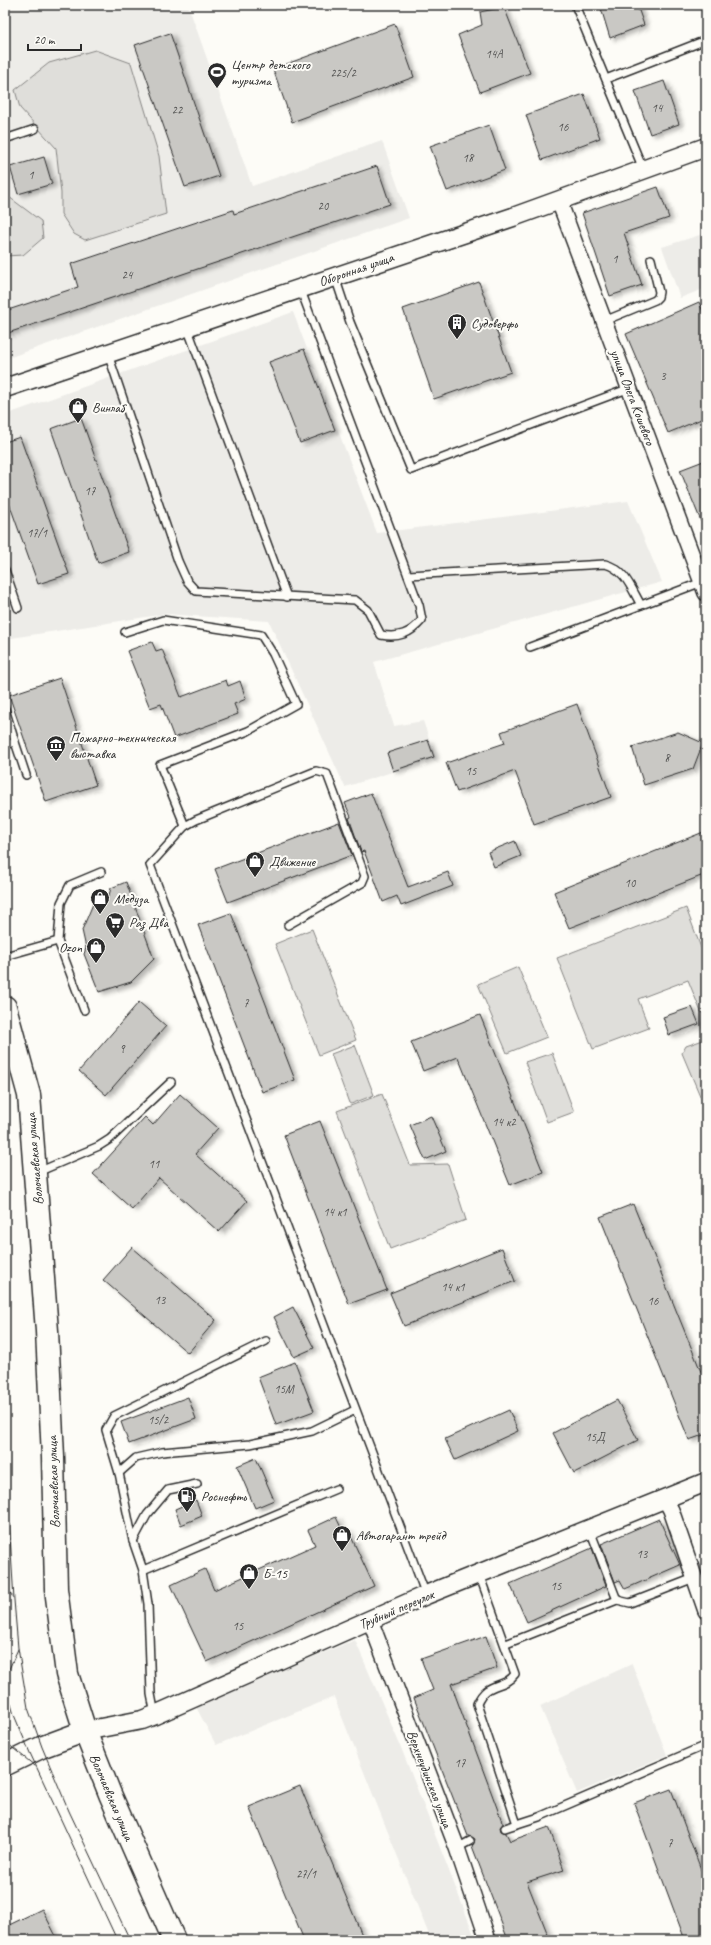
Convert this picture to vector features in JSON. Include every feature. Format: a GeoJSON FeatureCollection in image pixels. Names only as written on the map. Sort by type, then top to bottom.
{"type":"FeatureCollection","features":[{"type":"Feature","properties":{"kind":"main road","name":"Волочаевская улица"},"geometry":{"type":"LineString","coordinates":[[5,1007],[29,1095],[48,1346],[53,1457],[56,1589],[67,1674],[85,1731],[110,1794],[174,1940]]}},
{"type":"Feature","properties":{"kind":"main road"},"geometry":{"type":"LineString","coordinates":[[5,1765],[42,1747],[85,1731]]}},
{"type":"Feature","properties":{"kind":"street","name":"Оборонная улица"},"geometry":{"type":"LineString","coordinates":[[5,388],[558,201],[644,171],[706,147]]}},
{"type":"Feature","properties":{"kind":"street","name":"улица Олега Кошевого"},"geometry":{"type":"LineString","coordinates":[[558,201],[704,587]]}},
{"type":"Feature","properties":{"kind":"street","name":"Трубный переулок"},"geometry":{"type":"LineString","coordinates":[[85,1731],[142,1720],[155,1715],[426,1595],[706,1482]]}},
{"type":"Feature","properties":{"kind":"street"},"geometry":{"type":"LineString","coordinates":[[665,1499],[671,1510],[706,1612]]}},
{"type":"Feature","properties":{"kind":"street","name":"Верхнеудинская улица"},"geometry":{"type":"LineString","coordinates":[[370,1620],[456,1848],[488,1940]]}},
{"type":"Feature","properties":{"kind":"lane"},"geometry":{"type":"LineString","coordinates":[[575,5],[644,171]]}},
{"type":"Feature","properties":{"kind":"lane"},"geometry":{"type":"LineString","coordinates":[[606,79],[706,40]]}},
{"type":"Feature","properties":{"kind":"lane"},"geometry":{"type":"LineString","coordinates":[[5,139],[35,129]]}},
{"type":"Feature","properties":{"kind":"lane"},"geometry":{"type":"LineString","coordinates":[[604,321],[658,297],[659,292],[651,259]]}},
{"type":"Feature","properties":{"kind":"lane"},"geometry":{"type":"LineString","coordinates":[[335,277],[350,322],[411,470],[630,388]]}},
{"type":"Feature","properties":{"kind":"lane"},"geometry":{"type":"LineString","coordinates":[[108,353],[178,561],[187,581],[196,591],[355,600],[368,610],[381,635],[393,637],[413,630],[422,620],[419,605],[300,288]]}},
{"type":"Feature","properties":{"kind":"lane"},"geometry":{"type":"LineString","coordinates":[[187,326],[286,597]]}},
{"type":"Feature","properties":{"kind":"lane"},"geometry":{"type":"LineString","coordinates":[[408,575],[605,564],[613,566],[621,571],[641,605]]}},
{"type":"Feature","properties":{"kind":"lane"},"geometry":{"type":"LineString","coordinates":[[5,570],[18,608]]}},
{"type":"Feature","properties":{"kind":"lane"},"geometry":{"type":"LineString","coordinates":[[530,647],[641,605],[704,587]]}},
{"type":"Feature","properties":{"kind":"lane"},"geometry":{"type":"LineString","coordinates":[[125,632],[163,620],[261,635],[273,654],[296,704],[248,731],[160,765],[185,826]]}},
{"type":"Feature","properties":{"kind":"lane"},"geometry":{"type":"LineString","coordinates":[[5,709],[26,775]]}},
{"type":"Feature","properties":{"kind":"lane"},"geometry":{"type":"LineString","coordinates":[[5,745],[15,742]]}},
{"type":"Feature","properties":{"kind":"lane"},"geometry":{"type":"LineString","coordinates":[[288,925],[362,883],[365,876],[327,774],[316,771],[196,820],[185,826],[150,865],[426,1595]]}},
{"type":"Feature","properties":{"kind":"lane"},"geometry":{"type":"LineString","coordinates":[[84,1010],[58,941],[61,903],[70,885],[101,872]]}},
{"type":"Feature","properties":{"kind":"lane"},"geometry":{"type":"LineString","coordinates":[[5,956],[58,941]]}},
{"type":"Feature","properties":{"kind":"lane"},"geometry":{"type":"LineString","coordinates":[[36,1173],[99,1146],[110,1139],[171,1082]]}},
{"type":"Feature","properties":{"kind":"lane"},"geometry":{"type":"LineString","coordinates":[[155,1715],[151,1694],[148,1604],[143,1570],[133,1541],[119,1473],[106,1430],[114,1416],[266,1342]]}},
{"type":"Feature","properties":{"kind":"lane"},"geometry":{"type":"LineString","coordinates":[[119,1473],[136,1458],[162,1452],[250,1444],[312,1431],[355,1410]]}},
{"type":"Feature","properties":{"kind":"lane"},"geometry":{"type":"LineString","coordinates":[[133,1541],[147,1515],[168,1490],[197,1484]]}},
{"type":"Feature","properties":{"kind":"lane"},"geometry":{"type":"LineString","coordinates":[[143,1570],[336,1489]]}},
{"type":"Feature","properties":{"kind":"lane"},"geometry":{"type":"LineString","coordinates":[[590,1529],[617,1600]]}},
{"type":"Feature","properties":{"kind":"lane"},"geometry":{"type":"LineString","coordinates":[[479,1574],[506,1644],[515,1674],[511,1680],[486,1689],[477,1704],[517,1824]]}},
{"type":"Feature","properties":{"kind":"lane"},"geometry":{"type":"LineString","coordinates":[[506,1644],[617,1600],[630,1603],[694,1578]]}},
{"type":"Feature","properties":{"kind":"lane"},"geometry":{"type":"LineString","coordinates":[[505,1828],[546,1814],[706,1745]]}},
{"type":"Feature","properties":{"kind":"lane"},"geometry":{"type":"LineString","coordinates":[[456,1848],[470,1842]]}},
{"type":"Feature","properties":{"kind":"shaded area"},"geometry":{"type":"Polygon","coordinates":[[[5,5],[188,5],[252,186],[382,141],[409,218],[5,359],[5,5]]]}},
{"type":"Feature","properties":{"kind":"shaded area"},"geometry":{"type":"Polygon","coordinates":[[[95,50],[131,63],[159,156],[166,214],[85,240],[74,234],[61,214],[61,193],[56,148],[20,108],[15,90],[49,63],[95,50]]]}},
{"type":"Feature","properties":{"kind":"shaded area"},"geometry":{"type":"Polygon","coordinates":[[[5,194],[41,221],[43,238],[23,255],[5,256],[5,194]]]}},
{"type":"Feature","properties":{"kind":"shaded area"},"geometry":{"type":"Polygon","coordinates":[[[706,233],[706,288],[680,298],[662,247],[706,233]]]}},
{"type":"Feature","properties":{"kind":"shaded area"},"geometry":{"type":"Polygon","coordinates":[[[293,312],[377,533],[628,501],[662,582],[374,662],[394,726],[423,721],[436,758],[345,787],[269,621],[165,614],[5,639],[5,415],[293,312]]]}},
{"type":"Feature","properties":{"kind":"shaded area"},"geometry":{"type":"Polygon","coordinates":[[[686,908],[706,961],[706,1017],[701,1012],[688,980],[638,999],[649,1028],[593,1049],[557,958],[686,908]]]}},
{"type":"Feature","properties":{"kind":"shaded area"},"geometry":{"type":"Polygon","coordinates":[[[312,929],[356,1040],[319,1055],[275,944],[312,929]]]}},
{"type":"Feature","properties":{"kind":"shaded area"},"geometry":{"type":"Polygon","coordinates":[[[518,967],[547,1037],[507,1053],[478,984],[518,967]]]}},
{"type":"Feature","properties":{"kind":"shaded area"},"geometry":{"type":"Polygon","coordinates":[[[706,1039],[706,1110],[682,1053],[686,1046],[706,1039]]]}},
{"type":"Feature","properties":{"kind":"shaded area"},"geometry":{"type":"Polygon","coordinates":[[[355,1045],[374,1095],[351,1104],[349,1103],[331,1054],[355,1045]]]}},
{"type":"Feature","properties":{"kind":"shaded area"},"geometry":{"type":"Polygon","coordinates":[[[552,1053],[574,1112],[547,1122],[525,1062],[552,1053]]]}},
{"type":"Feature","properties":{"kind":"shaded area"},"geometry":{"type":"Polygon","coordinates":[[[382,1094],[410,1165],[448,1164],[466,1220],[390,1249],[337,1111],[382,1094]]]}},
{"type":"Feature","properties":{"kind":"shaded area"},"geometry":{"type":"Polygon","coordinates":[[[355,1640],[400,1745],[476,1940],[431,1940],[334,1697],[216,1745],[195,1705],[355,1640]]]}},
{"type":"Feature","properties":{"kind":"shaded area"},"geometry":{"type":"Polygon","coordinates":[[[632,1664],[667,1755],[577,1793],[540,1706],[632,1664]]]}},
{"type":"Feature","properties":{"kind":"building"},"geometry":{"type":"Polygon","coordinates":[[[600,5],[637,5],[644,25],[610,38],[600,5]]]}},
{"type":"Feature","properties":{"kind":"building"},"geometry":{"type":"Polygon","coordinates":[[[504,7],[530,73],[480,92],[458,35],[482,25],[480,12],[504,7]]]}},
{"type":"Feature","properties":{"kind":"building"},"geometry":{"type":"Polygon","coordinates":[[[395,24],[414,77],[292,122],[273,69],[395,24]]]}},
{"type":"Feature","properties":{"kind":"building"},"geometry":{"type":"Polygon","coordinates":[[[170,33],[219,176],[185,187],[135,45],[170,33]]]}},
{"type":"Feature","properties":{"kind":"building"},"geometry":{"type":"Polygon","coordinates":[[[664,81],[679,124],[650,134],[635,91],[664,81]]]}},
{"type":"Feature","properties":{"kind":"building"},"geometry":{"type":"Polygon","coordinates":[[[584,94],[600,138],[542,160],[526,115],[584,94]]]}},
{"type":"Feature","properties":{"kind":"building"},"geometry":{"type":"Polygon","coordinates":[[[489,125],[505,170],[447,191],[430,146],[489,125]]]}},
{"type":"Feature","properties":{"kind":"building"},"geometry":{"type":"Polygon","coordinates":[[[44,157],[52,184],[18,194],[10,167],[44,157]]]}},
{"type":"Feature","properties":{"kind":"building"},"geometry":{"type":"Polygon","coordinates":[[[377,166],[390,204],[5,334],[5,311],[78,287],[71,264],[233,210],[234,214],[377,166]]]}},
{"type":"Feature","properties":{"kind":"building"},"geometry":{"type":"Polygon","coordinates":[[[658,187],[669,218],[624,233],[642,285],[610,296],[582,213],[658,187]]]}},
{"type":"Feature","properties":{"kind":"building","name":"Судоверфь"},"geometry":{"type":"Polygon","coordinates":[[[479,282],[511,372],[434,399],[403,309],[479,282]]]}},
{"type":"Feature","properties":{"kind":"building"},"geometry":{"type":"Polygon","coordinates":[[[699,302],[706,319],[706,417],[668,433],[626,334],[699,302]]]}},
{"type":"Feature","properties":{"kind":"building"},"geometry":{"type":"Polygon","coordinates":[[[304,349],[335,430],[300,443],[269,362],[304,349]]]}},
{"type":"Feature","properties":{"kind":"building"},"geometry":{"type":"Polygon","coordinates":[[[81,418],[129,552],[98,563],[51,429],[81,418]]]}},
{"type":"Feature","properties":{"kind":"building"},"geometry":{"type":"Polygon","coordinates":[[[20,437],[69,574],[38,584],[5,492],[5,442],[20,437]]]}},
{"type":"Feature","properties":{"kind":"building"},"geometry":{"type":"Polygon","coordinates":[[[706,460],[706,531],[705,531],[680,470],[706,460]]]}},
{"type":"Feature","properties":{"kind":"building"},"geometry":{"type":"Polygon","coordinates":[[[152,642],[156,651],[162,649],[181,697],[226,680],[228,686],[240,681],[246,699],[234,704],[238,714],[174,738],[161,704],[150,708],[127,651],[152,642]]]}},
{"type":"Feature","properties":{"kind":"building"},"geometry":{"type":"Polygon","coordinates":[[[60,678],[96,785],[46,802],[9,695],[60,678]]]}},
{"type":"Feature","properties":{"kind":"building"},"geometry":{"type":"Polygon","coordinates":[[[577,704],[611,797],[534,824],[515,771],[457,792],[446,763],[505,743],[501,732],[577,704]]]}},
{"type":"Feature","properties":{"kind":"building"},"geometry":{"type":"Polygon","coordinates":[[[678,732],[703,743],[693,769],[644,785],[632,747],[678,732]]]}},
{"type":"Feature","properties":{"kind":"building"},"geometry":{"type":"Polygon","coordinates":[[[428,740],[434,757],[393,771],[387,753],[428,740]]]}},
{"type":"Feature","properties":{"kind":"building"},"geometry":{"type":"Polygon","coordinates":[[[371,793],[408,887],[448,872],[453,886],[401,906],[397,896],[383,902],[364,851],[361,852],[349,818],[351,817],[345,803],[371,793]]]}},
{"type":"Feature","properties":{"kind":"building"},"geometry":{"type":"Polygon","coordinates":[[[339,822],[352,855],[228,902],[215,869],[339,822]]]}},
{"type":"Feature","properties":{"kind":"building"},"geometry":{"type":"Polygon","coordinates":[[[706,831],[706,874],[569,928],[554,892],[706,831]]]}},
{"type":"Feature","properties":{"kind":"building"},"geometry":{"type":"Polygon","coordinates":[[[515,841],[521,856],[494,867],[488,852],[515,841]]]}},
{"type":"Feature","properties":{"kind":"building","name":"Раз Два"},"geometry":{"type":"Polygon","coordinates":[[[126,882],[154,959],[131,982],[99,992],[84,954],[86,948],[82,930],[93,904],[109,895],[111,888],[126,882]]]}},
{"type":"Feature","properties":{"kind":"building"},"geometry":{"type":"Polygon","coordinates":[[[231,913],[295,1080],[262,1092],[198,925],[231,913]]]}},
{"type":"Feature","properties":{"kind":"building"},"geometry":{"type":"Polygon","coordinates":[[[139,1002],[166,1026],[106,1095],[79,1071],[139,1002]]]}},
{"type":"Feature","properties":{"kind":"building"},"geometry":{"type":"Polygon","coordinates":[[[692,1007],[699,1024],[669,1035],[663,1017],[692,1007]]]}},
{"type":"Feature","properties":{"kind":"building"},"geometry":{"type":"Polygon","coordinates":[[[480,1015],[543,1172],[510,1185],[458,1057],[423,1071],[411,1042],[480,1015]]]}},
{"type":"Feature","properties":{"kind":"building"},"geometry":{"type":"Polygon","coordinates":[[[180,1094],[218,1128],[195,1154],[247,1201],[219,1232],[159,1178],[132,1209],[93,1174],[145,1117],[153,1125],[180,1094]]]}},
{"type":"Feature","properties":{"kind":"building"},"geometry":{"type":"Polygon","coordinates":[[[431,1116],[446,1151],[425,1160],[410,1125],[431,1116]]]}},
{"type":"Feature","properties":{"kind":"building"},"geometry":{"type":"Polygon","coordinates":[[[320,1121],[387,1290],[349,1304],[284,1135],[320,1121]]]}},
{"type":"Feature","properties":{"kind":"building"},"geometry":{"type":"Polygon","coordinates":[[[633,1204],[706,1384],[706,1434],[689,1440],[600,1217],[633,1204]]]}},
{"type":"Feature","properties":{"kind":"building"},"geometry":{"type":"Polygon","coordinates":[[[132,1247],[216,1320],[188,1353],[103,1280],[132,1247]]]}},
{"type":"Feature","properties":{"kind":"building"},"geometry":{"type":"Polygon","coordinates":[[[502,1248],[515,1281],[404,1326],[390,1293],[502,1248]]]}},
{"type":"Feature","properties":{"kind":"building"},"geometry":{"type":"Polygon","coordinates":[[[293,1307],[314,1348],[294,1357],[274,1317],[293,1307]]]}},
{"type":"Feature","properties":{"kind":"building"},"geometry":{"type":"Polygon","coordinates":[[[295,1362],[314,1411],[276,1425],[258,1377],[295,1362]]]}},
{"type":"Feature","properties":{"kind":"building"},"geometry":{"type":"Polygon","coordinates":[[[188,1397],[196,1419],[129,1444],[121,1422],[188,1397]]]}},
{"type":"Feature","properties":{"kind":"building"},"geometry":{"type":"Polygon","coordinates":[[[617,1400],[638,1440],[574,1473],[553,1433],[617,1400]]]}},
{"type":"Feature","properties":{"kind":"building"},"geometry":{"type":"Polygon","coordinates":[[[509,1410],[518,1431],[455,1460],[445,1439],[509,1410]]]}},
{"type":"Feature","properties":{"kind":"building"},"geometry":{"type":"Polygon","coordinates":[[[256,1458],[274,1500],[255,1508],[237,1466],[256,1458]]]}},
{"type":"Feature","properties":{"kind":"building"},"geometry":{"type":"Polygon","coordinates":[[[196,1500],[202,1516],[181,1525],[175,1509],[196,1500]]]}},
{"type":"Feature","properties":{"kind":"building"},"geometry":{"type":"Polygon","coordinates":[[[336,1517],[343,1532],[348,1530],[374,1586],[207,1662],[171,1585],[205,1569],[214,1590],[315,1545],[308,1530],[336,1517]]]}},
{"type":"Feature","properties":{"kind":"building"},"geometry":{"type":"Polygon","coordinates":[[[659,1519],[680,1565],[625,1589],[620,1580],[615,1582],[601,1544],[659,1519]]]}},
{"type":"Feature","properties":{"kind":"building"},"geometry":{"type":"Polygon","coordinates":[[[592,1548],[606,1586],[527,1622],[510,1584],[592,1548]]]}},
{"type":"Feature","properties":{"kind":"building"},"geometry":{"type":"Polygon","coordinates":[[[486,1636],[497,1668],[451,1684],[503,1824],[500,1827],[501,1831],[506,1833],[510,1841],[549,1827],[564,1870],[527,1882],[550,1940],[508,1940],[472,1846],[475,1839],[468,1836],[414,1698],[433,1690],[421,1659],[486,1636]]]}},
{"type":"Feature","properties":{"kind":"building"},"geometry":{"type":"Polygon","coordinates":[[[300,1786],[364,1940],[304,1940],[249,1807],[300,1786]]]}},
{"type":"Feature","properties":{"kind":"building"},"geometry":{"type":"Polygon","coordinates":[[[671,1789],[706,1883],[706,1940],[685,1940],[634,1803],[671,1789]]]}},
{"type":"Feature","properties":{"kind":"building"},"geometry":{"type":"Polygon","coordinates":[[[42,1909],[58,1940],[12,1940],[5,1927],[42,1909]]]}},
{"type":"Feature","properties":{"kind":"tram line"},"geometry":{"type":"LineString","coordinates":[[5,1346],[7,1488],[14,1600],[18,1648],[28,1708],[42,1747],[69,1811],[130,1940]]}},
{"type":"Feature","properties":{"kind":"tram line"},"geometry":{"type":"LineString","coordinates":[[5,1582],[12,1596]]}},
{"type":"Feature","properties":{"kind":"tram line"},"geometry":{"type":"LineString","coordinates":[[5,1678],[18,1649]]}},
{"type":"Feature","properties":{"kind":"tram line"},"geometry":{"type":"LineString","coordinates":[[5,1683],[14,1715],[30,1753],[117,1940]]}},
{"type":"Feature","properties":{"kind":"tram line"},"geometry":{"type":"LineString","coordinates":[[5,1743],[35,1766]]}},
{"type":"Feature","properties":{"kind":"place","name":"Центр детского туризма"},"geometry":{"type":"Point","coordinates":[217,89]}},
{"type":"Feature","properties":{"kind":"place","name":"Судоверфь"},"geometry":{"type":"Point","coordinates":[457,340]}},
{"type":"Feature","properties":{"kind":"place","name":"Винлаб"},"geometry":{"type":"Point","coordinates":[78,424]}},
{"type":"Feature","properties":{"kind":"place","name":"Пожарно-техническая выставка"},"geometry":{"type":"Point","coordinates":[56,762]}},
{"type":"Feature","properties":{"kind":"place","name":"Движение"},"geometry":{"type":"Point","coordinates":[255,878]}},
{"type":"Feature","properties":{"kind":"place","name":"Медуза"},"geometry":{"type":"Point","coordinates":[100,915]}},
{"type":"Feature","properties":{"kind":"place","name":"Раз Два"},"geometry":{"type":"Point","coordinates":[115,939]}},
{"type":"Feature","properties":{"kind":"place","name":"Ozon"},"geometry":{"type":"Point","coordinates":[96,964]}},
{"type":"Feature","properties":{"kind":"place","name":"Роснефть"},"geometry":{"type":"Point","coordinates":[187,1513]}},
{"type":"Feature","properties":{"kind":"place","name":"Автогарант трейд"},"geometry":{"type":"Point","coordinates":[342,1552]}},
{"type":"Feature","properties":{"kind":"place","name":"Б-15"},"geometry":{"type":"Point","coordinates":[249,1590]}}]}
